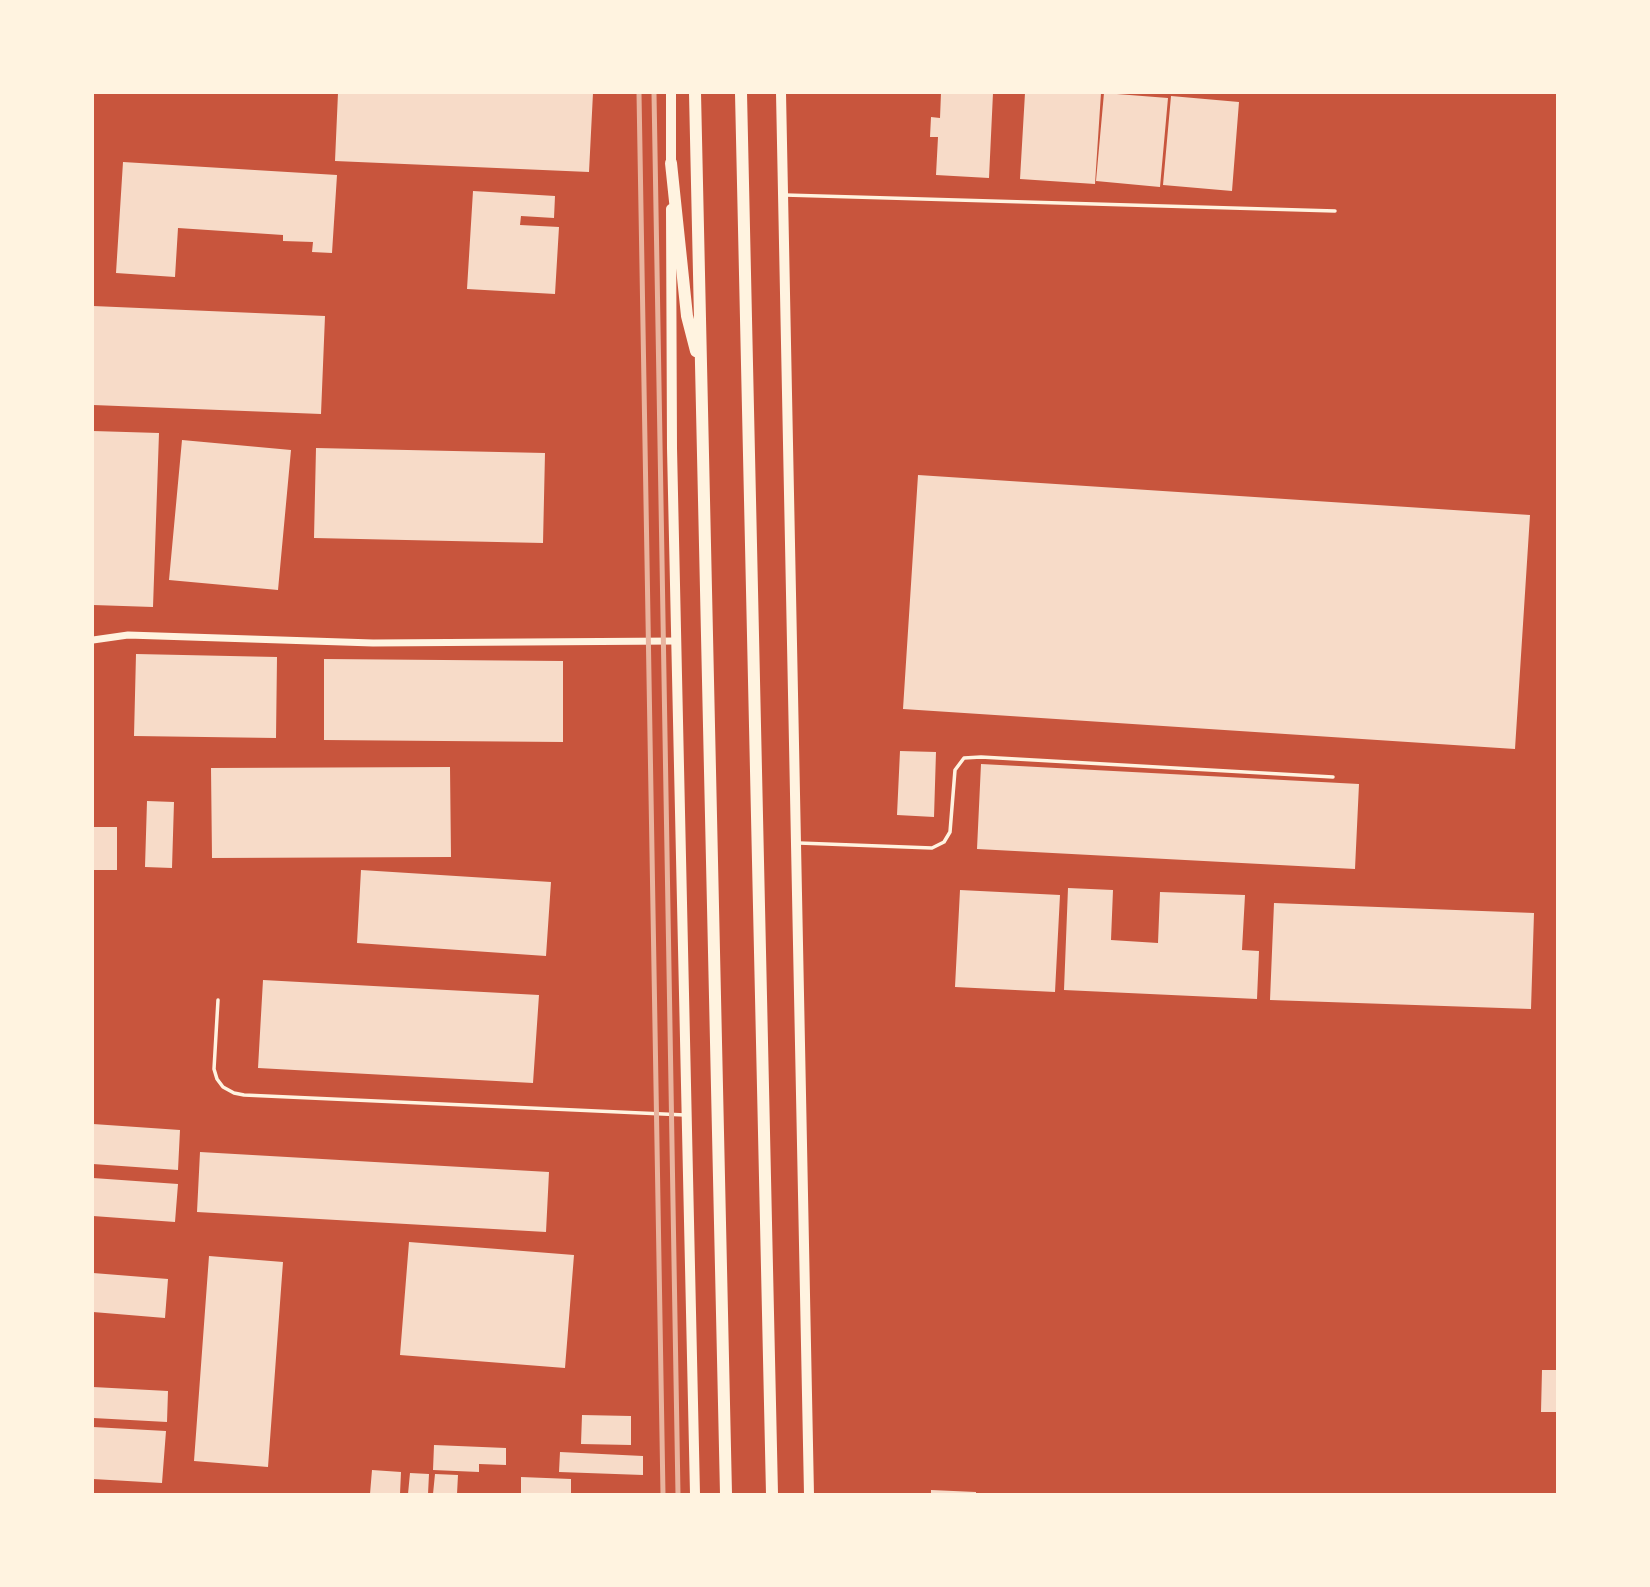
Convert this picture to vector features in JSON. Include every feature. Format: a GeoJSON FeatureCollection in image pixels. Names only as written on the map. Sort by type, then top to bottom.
{"type":"FeatureCollection","features":[{"type":"Feature","properties":{"kind":"highway"},"geometry":{"type":"LineString","coordinates":[[695,93],[725,1494]]}},
{"type":"Feature","properties":{"kind":"highway"},"geometry":{"type":"LineString","coordinates":[[741,93],[772,1494]]}},
{"type":"Feature","properties":{"kind":"highway"},"geometry":{"type":"LineString","coordinates":[[671,163],[687,316],[701,372]]}},
{"type":"Feature","properties":{"kind":"main road"},"geometry":{"type":"LineString","coordinates":[[671,93],[672,435],[695,1494]]}},
{"type":"Feature","properties":{"kind":"main road"},"geometry":{"type":"LineString","coordinates":[[781,93],[809,1494]]}},
{"type":"Feature","properties":{"kind":"street"},"geometry":{"type":"LineString","coordinates":[[93,640],[128,635],[373,643],[676,641]]}},
{"type":"Feature","properties":{"kind":"lane"},"geometry":{"type":"LineString","coordinates":[[783,195],[1335,211]]}},
{"type":"Feature","properties":{"kind":"lane"},"geometry":{"type":"LineString","coordinates":[[796,843],[932,848],[944,842],[950,832],[955,770],[964,758],[1334,777]]}},
{"type":"Feature","properties":{"kind":"lane"},"geometry":{"type":"LineString","coordinates":[[218,1000],[214,1069],[216,1079],[223,1087],[244,1095],[687,1115]]}},
{"type":"Feature","properties":{"kind":"building"},"geometry":{"type":"Polygon","coordinates":[[[338,93],[593,93],[589,172],[335,161],[338,93]]]}},
{"type":"Feature","properties":{"kind":"building"},"geometry":{"type":"Polygon","coordinates":[[[941,93],[993,93],[989,178],[936,175],[938,137],[930,137],[931,117],[940,118],[941,93]]]}},
{"type":"Feature","properties":{"kind":"building"},"geometry":{"type":"Polygon","coordinates":[[[1025,93],[1101,93],[1095,184],[1020,179],[1025,93]]]}},
{"type":"Feature","properties":{"kind":"building"},"geometry":{"type":"Polygon","coordinates":[[[1104,93],[1168,98],[1160,187],[1096,181],[1104,93]]]}},
{"type":"Feature","properties":{"kind":"building"},"geometry":{"type":"Polygon","coordinates":[[[1171,96],[1239,102],[1232,191],[1163,185],[1171,96]]]}},
{"type":"Feature","properties":{"kind":"building"},"geometry":{"type":"Polygon","coordinates":[[[123,162],[337,175],[332,253],[312,252],[313,242],[283,241],[283,235],[178,228],[175,277],[116,273],[123,162]]]}},
{"type":"Feature","properties":{"kind":"building"},"geometry":{"type":"Polygon","coordinates":[[[473,191],[555,196],[554,218],[521,216],[520,225],[559,227],[555,294],[467,289],[473,191]]]}},
{"type":"Feature","properties":{"kind":"building"},"geometry":{"type":"Polygon","coordinates":[[[93,306],[325,316],[321,414],[93,405],[93,306]]]}},
{"type":"Feature","properties":{"kind":"building"},"geometry":{"type":"Polygon","coordinates":[[[93,431],[159,433],[153,607],[93,605],[93,431]]]}},
{"type":"Feature","properties":{"kind":"building"},"geometry":{"type":"Polygon","coordinates":[[[182,440],[291,450],[278,590],[169,580],[182,440]]]}},
{"type":"Feature","properties":{"kind":"building"},"geometry":{"type":"Polygon","coordinates":[[[316,448],[545,453],[543,543],[314,538],[316,448]]]}},
{"type":"Feature","properties":{"kind":"building"},"geometry":{"type":"Polygon","coordinates":[[[918,475],[1530,515],[1515,749],[903,709],[918,475]]]}},
{"type":"Feature","properties":{"kind":"building"},"geometry":{"type":"Polygon","coordinates":[[[136,654],[277,657],[276,738],[134,736],[136,654]]]}},
{"type":"Feature","properties":{"kind":"building"},"geometry":{"type":"Polygon","coordinates":[[[324,659],[563,661],[563,742],[324,740],[324,659]]]}},
{"type":"Feature","properties":{"kind":"building"},"geometry":{"type":"Polygon","coordinates":[[[900,751],[936,752],[934,817],[897,815],[900,751]]]}},
{"type":"Feature","properties":{"kind":"building"},"geometry":{"type":"Polygon","coordinates":[[[981,764],[1359,784],[1355,869],[977,849],[981,764]]]}},
{"type":"Feature","properties":{"kind":"building"},"geometry":{"type":"Polygon","coordinates":[[[450,767],[451,857],[212,858],[211,768],[450,767]]]}},
{"type":"Feature","properties":{"kind":"building"},"geometry":{"type":"Polygon","coordinates":[[[147,801],[174,802],[172,868],[145,867],[147,801]]]}},
{"type":"Feature","properties":{"kind":"building"},"geometry":{"type":"Polygon","coordinates":[[[93,827],[117,827],[117,870],[93,870],[93,827]]]}},
{"type":"Feature","properties":{"kind":"building"},"geometry":{"type":"Polygon","coordinates":[[[361,870],[551,882],[546,956],[357,943],[361,870]]]}},
{"type":"Feature","properties":{"kind":"building"},"geometry":{"type":"Polygon","coordinates":[[[1068,888],[1113,890],[1111,940],[1158,943],[1160,892],[1245,895],[1242,950],[1259,951],[1257,999],[1064,990],[1068,888]]]}},
{"type":"Feature","properties":{"kind":"building"},"geometry":{"type":"Polygon","coordinates":[[[960,890],[1060,895],[1055,992],[955,987],[960,890]]]}},
{"type":"Feature","properties":{"kind":"building"},"geometry":{"type":"Polygon","coordinates":[[[1274,903],[1534,913],[1531,1009],[1270,1000],[1274,903]]]}},
{"type":"Feature","properties":{"kind":"building"},"geometry":{"type":"Polygon","coordinates":[[[263,980],[539,995],[533,1083],[258,1068],[263,980]]]}},
{"type":"Feature","properties":{"kind":"building"},"geometry":{"type":"Polygon","coordinates":[[[93,1124],[180,1130],[178,1170],[93,1164],[93,1124]]]}},
{"type":"Feature","properties":{"kind":"building"},"geometry":{"type":"Polygon","coordinates":[[[200,1152],[549,1172],[546,1232],[197,1212],[200,1152]]]}},
{"type":"Feature","properties":{"kind":"building"},"geometry":{"type":"Polygon","coordinates":[[[93,1178],[178,1184],[175,1222],[93,1216],[93,1178]]]}},
{"type":"Feature","properties":{"kind":"building"},"geometry":{"type":"Polygon","coordinates":[[[409,1242],[574,1255],[565,1368],[400,1355],[409,1242]]]}},
{"type":"Feature","properties":{"kind":"building"},"geometry":{"type":"Polygon","coordinates":[[[209,1256],[283,1262],[268,1467],[194,1461],[209,1256]]]}},
{"type":"Feature","properties":{"kind":"building"},"geometry":{"type":"Polygon","coordinates":[[[93,1273],[168,1279],[165,1318],[93,1312],[93,1273]]]}},
{"type":"Feature","properties":{"kind":"building"},"geometry":{"type":"Polygon","coordinates":[[[1542,1370],[1557,1370],[1557,1412],[1541,1412],[1542,1370]]]}},
{"type":"Feature","properties":{"kind":"building"},"geometry":{"type":"Polygon","coordinates":[[[93,1387],[168,1391],[167,1422],[93,1418],[93,1387]]]}},
{"type":"Feature","properties":{"kind":"building"},"geometry":{"type":"Polygon","coordinates":[[[582,1415],[631,1416],[631,1445],[581,1444],[582,1415]]]}},
{"type":"Feature","properties":{"kind":"building"},"geometry":{"type":"Polygon","coordinates":[[[93,1427],[166,1431],[162,1483],[93,1479],[93,1427]]]}},
{"type":"Feature","properties":{"kind":"building"},"geometry":{"type":"Polygon","coordinates":[[[434,1445],[506,1448],[506,1465],[479,1464],[479,1472],[433,1470],[434,1445]]]}},
{"type":"Feature","properties":{"kind":"building"},"geometry":{"type":"Polygon","coordinates":[[[560,1452],[643,1456],[643,1475],[559,1472],[560,1452]]]}},
{"type":"Feature","properties":{"kind":"building"},"geometry":{"type":"Polygon","coordinates":[[[372,1470],[401,1472],[400,1494],[370,1494],[372,1470]]]}},
{"type":"Feature","properties":{"kind":"building"},"geometry":{"type":"Polygon","coordinates":[[[410,1473],[429,1474],[428,1494],[408,1494],[410,1473]]]}},
{"type":"Feature","properties":{"kind":"building"},"geometry":{"type":"Polygon","coordinates":[[[435,1474],[458,1475],[457,1494],[433,1494],[435,1474]]]}},
{"type":"Feature","properties":{"kind":"building"},"geometry":{"type":"Polygon","coordinates":[[[521,1477],[571,1479],[571,1494],[521,1494],[521,1477]]]}},
{"type":"Feature","properties":{"kind":"building"},"geometry":{"type":"Polygon","coordinates":[[[931,1490],[976,1492],[976,1494],[931,1494],[931,1490]]]}},
{"type":"Feature","properties":{"kind":"railway"},"geometry":{"type":"LineString","coordinates":[[639,93],[663,1494]]}},
{"type":"Feature","properties":{"kind":"railway"},"geometry":{"type":"LineString","coordinates":[[654,93],[678,1494]]}}]}
